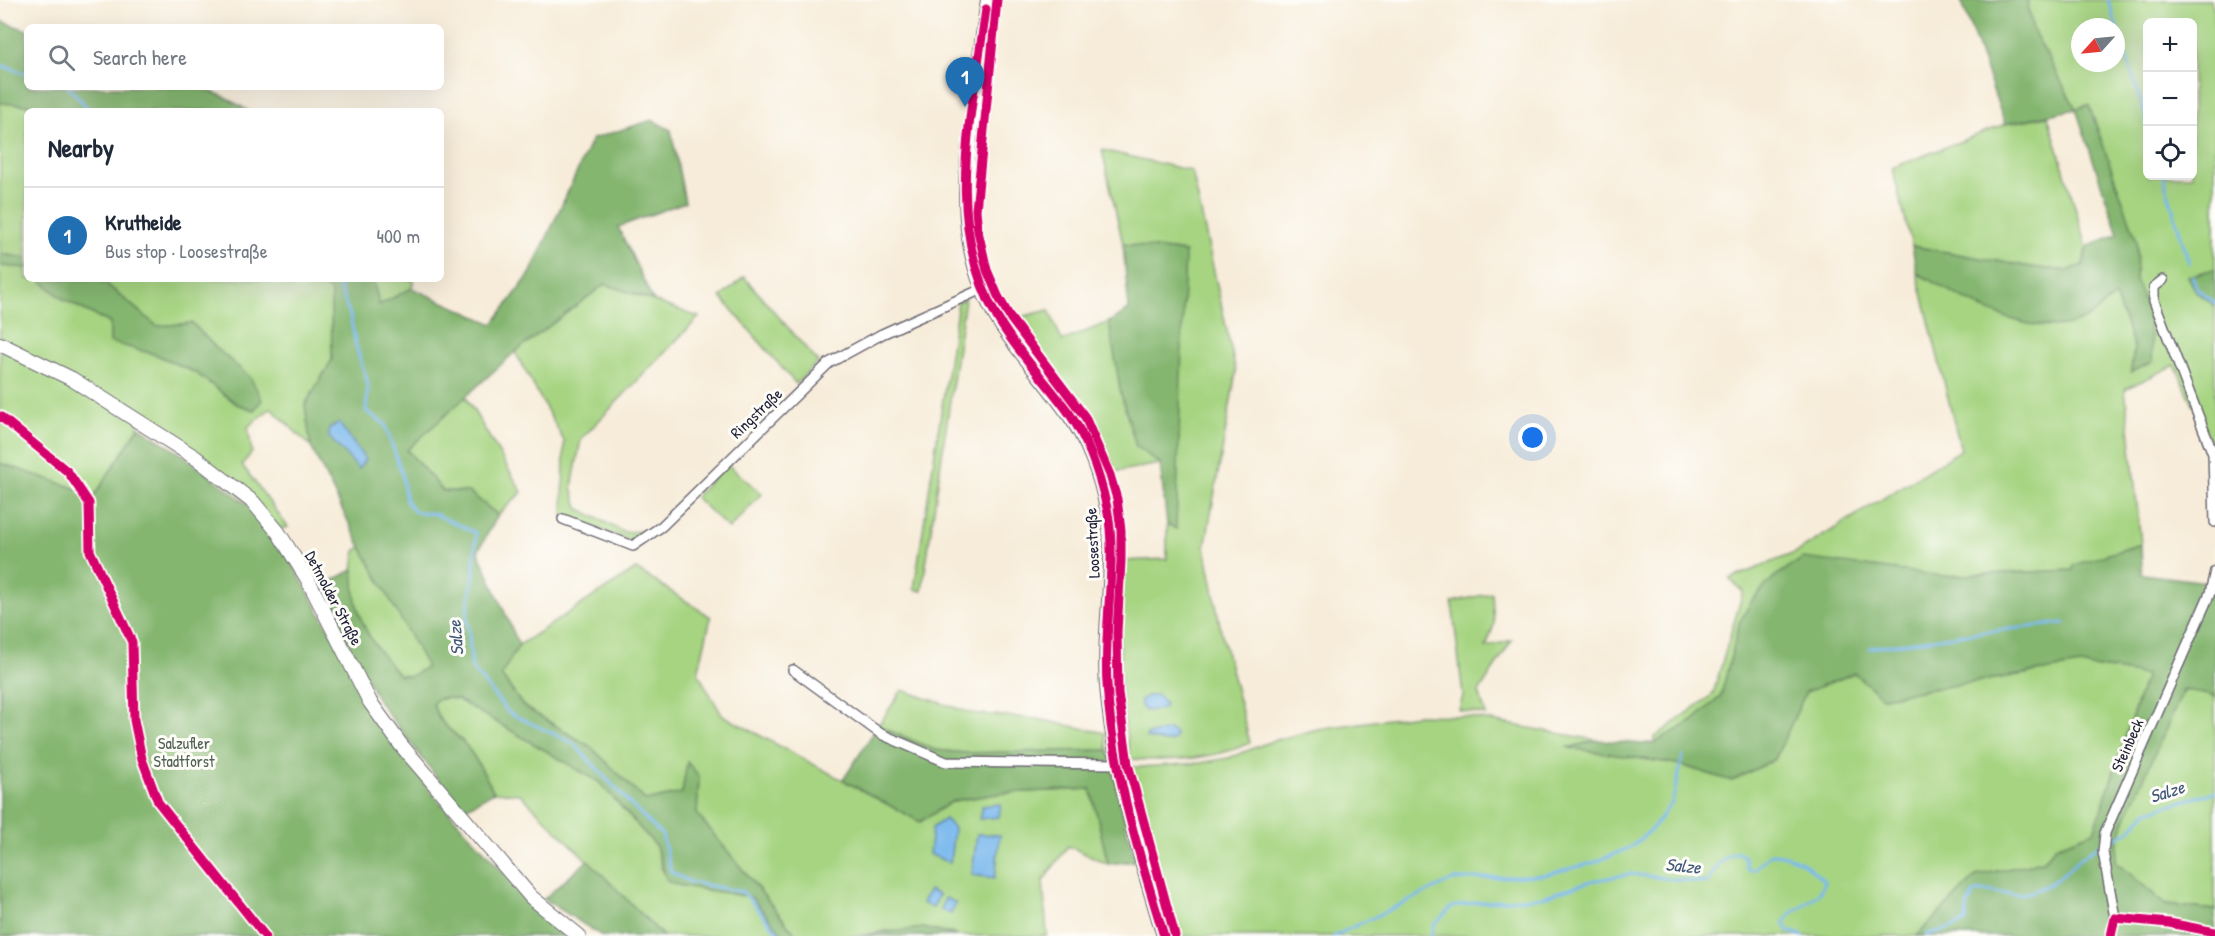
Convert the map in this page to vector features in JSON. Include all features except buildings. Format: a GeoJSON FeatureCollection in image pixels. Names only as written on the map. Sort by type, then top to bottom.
{"type":"FeatureCollection","features":[{"type":"Feature","properties":{"kind":"street","name":"Loosestraße"},"geometry":{"type":"LineString","coordinates":[[988,0],[967,156],[965,218],[969,245],[982,289],[999,320],[1070,415],[1088,449],[1100,480],[1107,510],[1110,550],[1106,643],[1107,685],[1113,740],[1133,827],[1164,936]]}},
{"type":"Feature","properties":{"kind":"street"},"geometry":{"type":"LineString","coordinates":[[2163,280],[2154,287],[2154,301],[2213,454],[2215,522]]}},
{"type":"Feature","properties":{"kind":"street","name":"Ringstraße"},"geometry":{"type":"LineString","coordinates":[[563,519],[633,546],[662,526],[829,363],[882,334],[982,289]]}},
{"type":"Feature","properties":{"kind":"street","name":"Detmolder Straße"},"geometry":{"type":"LineString","coordinates":[[0,344],[72,379],[196,458],[253,502],[278,532],[307,578],[370,702],[401,745],[531,897],[579,936]]}},
{"type":"Feature","properties":{"kind":"street","name":"Steinbeck"},"geometry":{"type":"LineString","coordinates":[[2111,936],[2115,918],[2103,852],[2105,833],[2210,593],[2215,571]]}},
{"type":"Feature","properties":{"kind":"street"},"geometry":{"type":"LineString","coordinates":[[793,670],[881,734],[946,762],[1118,764]]}},
{"type":"Feature","properties":{"kind":"green space"},"geometry":{"type":"Polygon","coordinates":[[[1961,0],[2027,0],[2033,30],[2076,109],[2005,124],[1961,0]]]}},
{"type":"Feature","properties":{"kind":"green space"},"geometry":{"type":"Polygon","coordinates":[[[2027,0],[2210,0],[2215,10],[2215,269],[2189,276],[2196,291],[2215,306],[2215,451],[2175,365],[2125,389],[2141,544],[2074,565],[2074,570],[1943,576],[1803,559],[1740,621],[1721,696],[1693,721],[1656,742],[1654,738],[1713,694],[1743,592],[1730,579],[1797,552],[1961,450],[1917,273],[1983,309],[2115,295],[2134,347],[2131,371],[2148,310],[2136,282],[2137,241],[2088,105],[2076,109],[2033,30],[2027,0]]]}},
{"type":"Feature","properties":{"kind":"green space"},"geometry":{"type":"Polygon","coordinates":[[[0,21],[24,29],[24,90],[206,90],[223,96],[244,108],[34,108],[31,105],[0,103],[0,21]]]}},
{"type":"Feature","properties":{"kind":"green space"},"geometry":{"type":"Polygon","coordinates":[[[0,103],[31,105],[34,108],[24,108],[24,258],[0,254],[0,103]]]}},
{"type":"Feature","properties":{"kind":"green space"},"geometry":{"type":"Polygon","coordinates":[[[2089,105],[2137,241],[2136,282],[2148,309],[2153,362],[2131,372],[2134,347],[2115,296],[2096,312],[2079,322],[2054,327],[2034,325],[1992,312],[1917,273],[1912,246],[2067,271],[2083,265],[2087,247],[2118,234],[2076,109],[2089,105]]]}},
{"type":"Feature","properties":{"kind":"green space"},"geometry":{"type":"Polygon","coordinates":[[[2048,116],[2087,247],[2083,265],[2067,271],[2031,267],[1912,246],[1892,168],[2005,124],[2048,116]]]}},
{"type":"Feature","properties":{"kind":"green space"},"geometry":{"type":"Polygon","coordinates":[[[652,120],[671,130],[685,202],[618,227],[653,300],[605,284],[515,352],[407,450],[443,491],[469,492],[498,515],[478,551],[519,645],[501,675],[523,706],[591,747],[646,801],[682,793],[687,762],[699,776],[697,814],[797,936],[784,936],[751,897],[677,885],[667,881],[656,846],[599,782],[457,699],[441,698],[433,703],[438,716],[468,748],[494,792],[462,810],[380,703],[322,597],[328,583],[354,569],[354,586],[359,614],[379,651],[399,675],[411,676],[427,667],[361,547],[311,447],[305,405],[332,360],[331,291],[317,282],[374,282],[379,305],[412,288],[493,324],[530,274],[592,139],[652,120]]]}},
{"type":"Feature","properties":{"kind":"green space"},"geometry":{"type":"Polygon","coordinates":[[[1102,150],[1192,171],[1236,372],[1205,547],[1221,631],[1250,743],[1206,756],[1176,760],[1130,759],[1121,693],[1120,633],[1123,561],[1167,559],[1167,524],[1176,528],[1184,252],[1123,244],[1102,150]]]}},
{"type":"Feature","properties":{"kind":"green space"},"geometry":{"type":"Polygon","coordinates":[[[1123,244],[1185,252],[1176,529],[1167,524],[1160,464],[1136,446],[1121,394],[1109,322],[1129,310],[1123,244]]]}},
{"type":"Feature","properties":{"kind":"green space"},"geometry":{"type":"Polygon","coordinates":[[[0,254],[24,258],[24,268],[0,266],[0,254]]]}},
{"type":"Feature","properties":{"kind":"green space"},"geometry":{"type":"Polygon","coordinates":[[[0,266],[24,267],[24,282],[43,282],[63,299],[110,323],[111,342],[157,355],[196,373],[237,404],[215,347],[192,323],[157,326],[103,282],[317,282],[331,291],[332,360],[305,405],[311,447],[271,408],[248,427],[252,452],[242,465],[288,527],[282,529],[134,410],[139,427],[95,495],[0,463],[0,266]]]}},
{"type":"Feature","properties":{"kind":"green space"},"geometry":{"type":"Polygon","coordinates":[[[2215,269],[2215,306],[2196,291],[2188,276],[2215,269]]]}},
{"type":"Feature","properties":{"kind":"green space"},"geometry":{"type":"Polygon","coordinates":[[[744,277],[818,362],[796,384],[721,297],[744,277]]]}},
{"type":"Feature","properties":{"kind":"green space"},"geometry":{"type":"Polygon","coordinates":[[[43,282],[103,282],[157,326],[192,323],[215,347],[250,377],[262,400],[254,410],[237,404],[196,373],[157,355],[110,342],[110,323],[63,299],[43,282]]]}},
{"type":"Feature","properties":{"kind":"green space"},"geometry":{"type":"Polygon","coordinates":[[[374,282],[413,282],[412,288],[379,305],[374,282]]]}},
{"type":"Feature","properties":{"kind":"green space"},"geometry":{"type":"Polygon","coordinates":[[[605,284],[699,317],[581,439],[572,487],[578,508],[623,532],[652,531],[632,541],[563,516],[564,441],[515,352],[605,284]]]}},
{"type":"Feature","properties":{"kind":"green space"},"geometry":{"type":"Polygon","coordinates":[[[965,299],[922,591],[914,589],[958,302],[965,299]]]}},
{"type":"Feature","properties":{"kind":"green space"},"geometry":{"type":"Polygon","coordinates":[[[1049,310],[1062,341],[1109,322],[1121,394],[1136,446],[1160,464],[1114,472],[1087,417],[1013,319],[1049,310]]]}},
{"type":"Feature","properties":{"kind":"green space"},"geometry":{"type":"Polygon","coordinates":[[[465,396],[522,492],[498,515],[469,492],[443,491],[407,450],[465,396]]]}},
{"type":"Feature","properties":{"kind":"green space","name":"Salzufler Stadtforst"},"geometry":{"type":"Polygon","coordinates":[[[139,427],[183,455],[249,506],[266,525],[289,558],[397,750],[439,801],[533,905],[572,936],[0,936],[0,463],[95,495],[139,427]]]}},
{"type":"Feature","properties":{"kind":"green space"},"geometry":{"type":"Polygon","coordinates":[[[727,464],[762,494],[729,529],[695,497],[727,464]]]}},
{"type":"Feature","properties":{"kind":"green space"},"geometry":{"type":"Polygon","coordinates":[[[2141,544],[2142,574],[2215,583],[2215,697],[2184,689],[2124,822],[2117,846],[2116,862],[2166,905],[2215,910],[2215,936],[1917,936],[1976,876],[2043,861],[2056,846],[2094,832],[2146,675],[2080,665],[1882,697],[1854,673],[1806,692],[1775,759],[1732,781],[1677,764],[1569,748],[1597,740],[1642,744],[1656,742],[1693,721],[1721,696],[1740,621],[1753,599],[1774,577],[1803,558],[1943,576],[2073,570],[2074,565],[2141,544]]]}},
{"type":"Feature","properties":{"kind":"green space"},"geometry":{"type":"Polygon","coordinates":[[[361,547],[428,667],[411,676],[399,675],[391,666],[368,635],[358,613],[353,589],[353,574],[355,551],[361,547]]]}},
{"type":"Feature","properties":{"kind":"green space"},"geometry":{"type":"Polygon","coordinates":[[[636,569],[711,617],[698,673],[722,715],[920,822],[953,801],[1002,793],[1091,789],[1108,864],[1068,846],[1043,881],[1047,936],[958,936],[950,933],[885,931],[858,936],[797,936],[697,814],[699,777],[687,763],[682,793],[646,801],[591,747],[523,706],[501,675],[519,645],[636,569]]]}},
{"type":"Feature","properties":{"kind":"green space"},"geometry":{"type":"Polygon","coordinates":[[[1492,593],[1494,625],[1486,647],[1512,640],[1479,692],[1486,715],[1459,710],[1463,696],[1452,602],[1492,593]]]}},
{"type":"Feature","properties":{"kind":"green space"},"geometry":{"type":"Polygon","coordinates":[[[2080,665],[2146,675],[2094,833],[2056,846],[2043,861],[1976,876],[1917,936],[1169,936],[1125,768],[1200,763],[1229,758],[1269,742],[1318,729],[1417,715],[1463,716],[1596,740],[1566,747],[1677,764],[1732,781],[1775,759],[1806,692],[1855,673],[1883,697],[2080,665]]]}},
{"type":"Feature","properties":{"kind":"green space"},"geometry":{"type":"Polygon","coordinates":[[[2184,688],[2215,697],[2215,910],[2166,905],[2116,862],[2117,846],[2124,822],[2184,688]]]}},
{"type":"Feature","properties":{"kind":"green space"},"geometry":{"type":"Polygon","coordinates":[[[902,690],[971,713],[1038,719],[1105,733],[1108,750],[966,753],[935,750],[878,726],[902,690]]]}},
{"type":"Feature","properties":{"kind":"green space"},"geometry":{"type":"Polygon","coordinates":[[[457,699],[599,782],[656,846],[663,873],[677,885],[751,897],[784,936],[663,936],[520,794],[494,792],[468,748],[445,726],[435,710],[433,703],[436,700],[457,699]]]}},
{"type":"Feature","properties":{"kind":"green space"},"geometry":{"type":"Polygon","coordinates":[[[878,726],[935,750],[966,753],[1108,750],[1135,861],[1108,864],[1091,789],[1002,793],[953,801],[920,822],[843,780],[878,726]]]}},
{"type":"Feature","properties":{"kind":"green space"},"geometry":{"type":"Polygon","coordinates":[[[588,860],[663,936],[602,936],[544,899],[588,860]]]}},
{"type":"Feature","properties":{"kind":"green space"},"geometry":{"type":"Polygon","coordinates":[[[924,928],[958,936],[858,936],[924,928]]]}},
{"type":"Feature","properties":{"kind":"water"},"geometry":{"type":"Polygon","coordinates":[[[339,423],[365,459],[359,469],[329,437],[329,428],[339,423]]]}},
{"type":"Feature","properties":{"kind":"water"},"geometry":{"type":"Polygon","coordinates":[[[1158,695],[1165,704],[1163,709],[1145,711],[1141,706],[1141,700],[1147,696],[1158,695]]]}},
{"type":"Feature","properties":{"kind":"water"},"geometry":{"type":"Polygon","coordinates":[[[1168,730],[1174,732],[1176,736],[1172,741],[1146,738],[1147,735],[1168,730]]]}},
{"type":"Feature","properties":{"kind":"water"},"geometry":{"type":"Polygon","coordinates":[[[1001,804],[999,817],[979,819],[982,806],[1001,804]]]}},
{"type":"Feature","properties":{"kind":"water"},"geometry":{"type":"Polygon","coordinates":[[[945,819],[954,828],[950,863],[929,854],[932,828],[945,819]]]}},
{"type":"Feature","properties":{"kind":"water"},"geometry":{"type":"Polygon","coordinates":[[[977,834],[1000,835],[995,878],[972,875],[977,834]]]}},
{"type":"Feature","properties":{"kind":"water"},"geometry":{"type":"Polygon","coordinates":[[[929,890],[939,895],[933,908],[922,903],[929,890]]]}},
{"type":"Feature","properties":{"kind":"water"},"geometry":{"type":"Polygon","coordinates":[[[945,898],[956,903],[951,914],[941,910],[945,898]]]}},
{"type":"Feature","properties":{"kind":"waterway"},"geometry":{"type":"LineString","coordinates":[[2108,0],[2143,108]]}},
{"type":"Feature","properties":{"kind":"waterway","name":"Salze"},"geometry":{"type":"LineString","coordinates":[[0,65],[24,73]]}},
{"type":"Feature","properties":{"kind":"waterway","name":"Salze"},"geometry":{"type":"LineString","coordinates":[[71,90],[88,108]]}},
{"type":"Feature","properties":{"kind":"waterway"},"geometry":{"type":"LineString","coordinates":[[2164,180],[2189,263]]}},
{"type":"Feature","properties":{"kind":"waterway"},"geometry":{"type":"LineString","coordinates":[[2192,276],[2197,289],[2215,303]]}},
{"type":"Feature","properties":{"kind":"waterway","name":"Salze"},"geometry":{"type":"LineString","coordinates":[[337,282],[350,315],[356,346],[368,384],[366,411],[385,424],[402,474],[406,501],[415,512],[435,514],[476,533],[474,573],[467,614],[472,668],[509,713],[573,743],[662,835],[671,872],[690,882],[743,892],[781,936]]}},
{"type":"Feature","properties":{"kind":"waterway"},"geometry":{"type":"LineString","coordinates":[[1870,648],[2065,623]]}},
{"type":"Feature","properties":{"kind":"waterway"},"geometry":{"type":"LineString","coordinates":[[1334,936],[1453,880],[1544,875],[1593,863],[1631,847],[1651,830],[1672,803],[1683,756]]}},
{"type":"Feature","properties":{"kind":"waterway","name":"Salze"},"geometry":{"type":"LineString","coordinates":[[2107,842],[2128,832],[2148,811],[2215,792]]}},
{"type":"Feature","properties":{"kind":"waterway","name":"Salze"},"geometry":{"type":"LineString","coordinates":[[1927,936],[1966,922],[1967,906],[1974,893],[1985,891],[2016,894],[2035,891],[2056,880],[2092,849],[2101,845]]}},
{"type":"Feature","properties":{"kind":"waterway","name":"Salze"},"geometry":{"type":"LineString","coordinates":[[1431,936],[1434,925],[1452,907],[1543,897],[1591,881],[1630,874],[1707,883],[1723,860],[1738,852],[1745,857],[1747,869],[1754,870],[1770,854],[1794,858],[1813,871],[1825,883],[1818,895],[1790,914],[1784,923],[1789,931],[1803,936]]}},
{"type":"Feature","properties":{"kind":"cycle path"},"geometry":{"type":"LineString","coordinates":[[997,0],[976,210],[978,231],[987,270],[998,296],[1011,319],[1085,417],[1110,475],[1117,499],[1121,530],[1117,632],[1118,693],[1128,764],[1175,936]]}},
{"type":"Feature","properties":{"kind":"cycle path"},"geometry":{"type":"LineString","coordinates":[[986,9],[969,127],[966,167],[966,206],[971,245],[981,282],[998,319],[1014,344],[1076,424],[1088,446],[1101,483],[1110,528],[1111,572],[1106,662],[1114,748],[1128,811],[1164,936]]}},
{"type":"Feature","properties":{"kind":"cycle path"},"geometry":{"type":"LineString","coordinates":[[0,416],[68,472],[89,503],[90,551],[132,642],[134,720],[142,759],[158,802],[265,936]]}},
{"type":"Feature","properties":{"kind":"cycle path"},"geometry":{"type":"LineString","coordinates":[[2111,936],[2115,918],[2169,923],[2215,932]]}},
{"type":"Feature","properties":{"kind":"place","name":"Krutheide"},"geometry":{"type":"Point","coordinates":[965,107]}}]}
